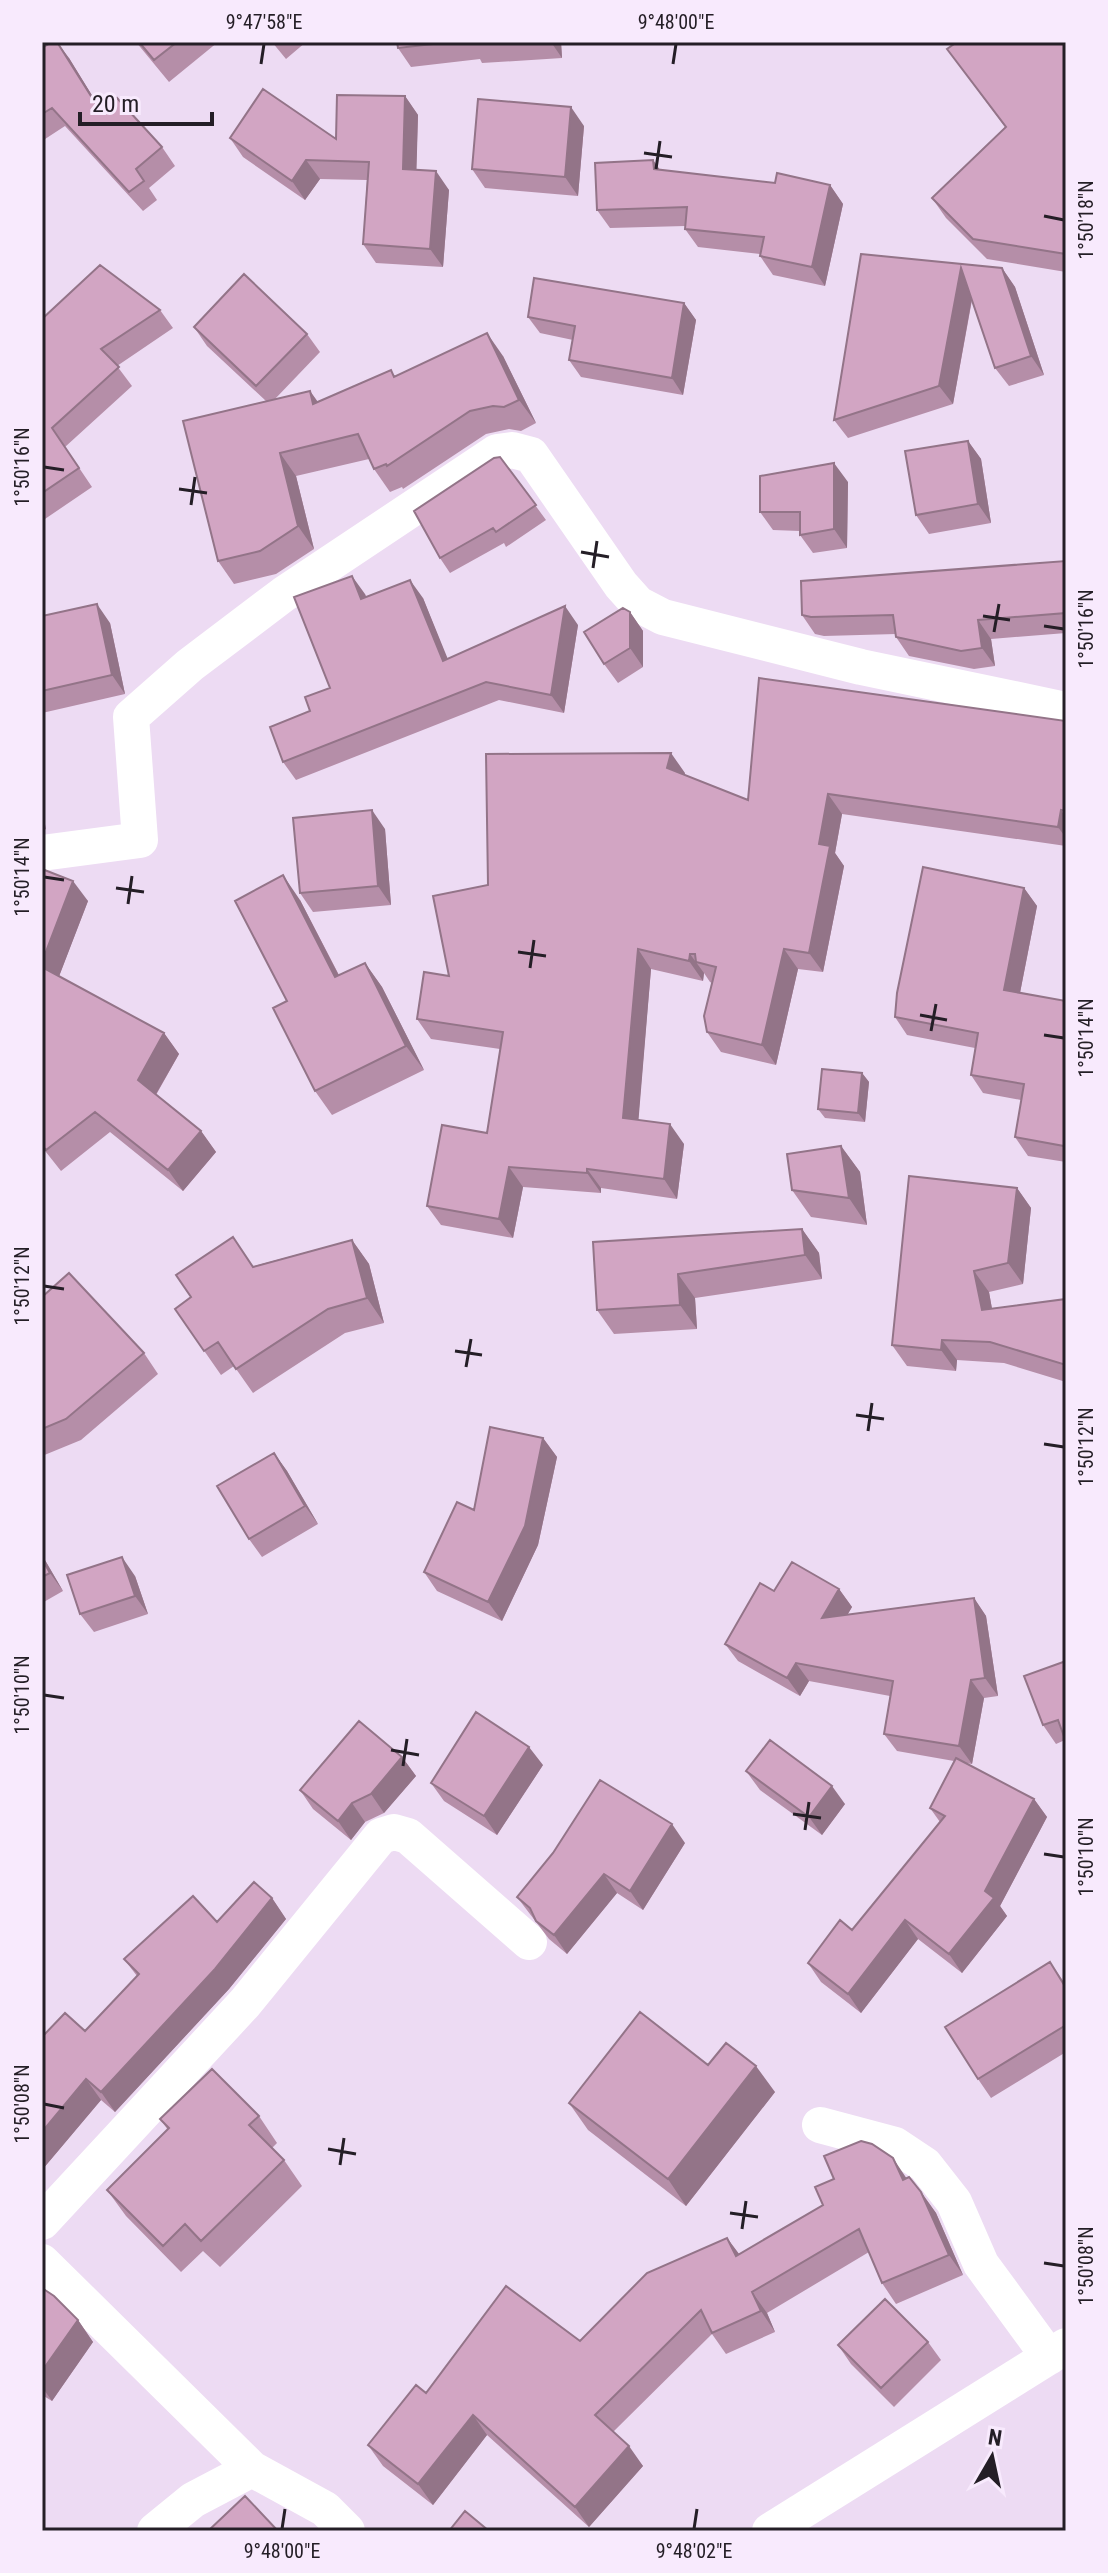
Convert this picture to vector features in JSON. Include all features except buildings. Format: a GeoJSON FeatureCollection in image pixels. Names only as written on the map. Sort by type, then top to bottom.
{"type":"FeatureCollection","features":[{"type":"Feature","properties":{"kind":"street"},"geometry":{"type":"LineString","coordinates":[[42,853],[140,840],[131,717],[190,665],[284,594],[497,452],[512,450],[531,455],[621,585],[638,604],[663,617],[861,667],[1066,710]]}},
{"type":"Feature","properties":{"kind":"street"},"geometry":{"type":"LineString","coordinates":[[42,2222],[245,2003],[381,1836],[394,1832],[408,1836],[529,1942]]}},
{"type":"Feature","properties":{"kind":"street"},"geometry":{"type":"LineString","coordinates":[[770,2531],[1058,2351],[981,2264],[954,2202],[925,2165],[895,2145],[820,2125]]}},
{"type":"Feature","properties":{"kind":"street"},"geometry":{"type":"LineString","coordinates":[[42,2262],[252,2469],[325,2509],[347,2531]]}},
{"type":"Feature","properties":{"kind":"street"},"geometry":{"type":"LineString","coordinates":[[155,2531],[193,2500],[252,2469]]}}]}
